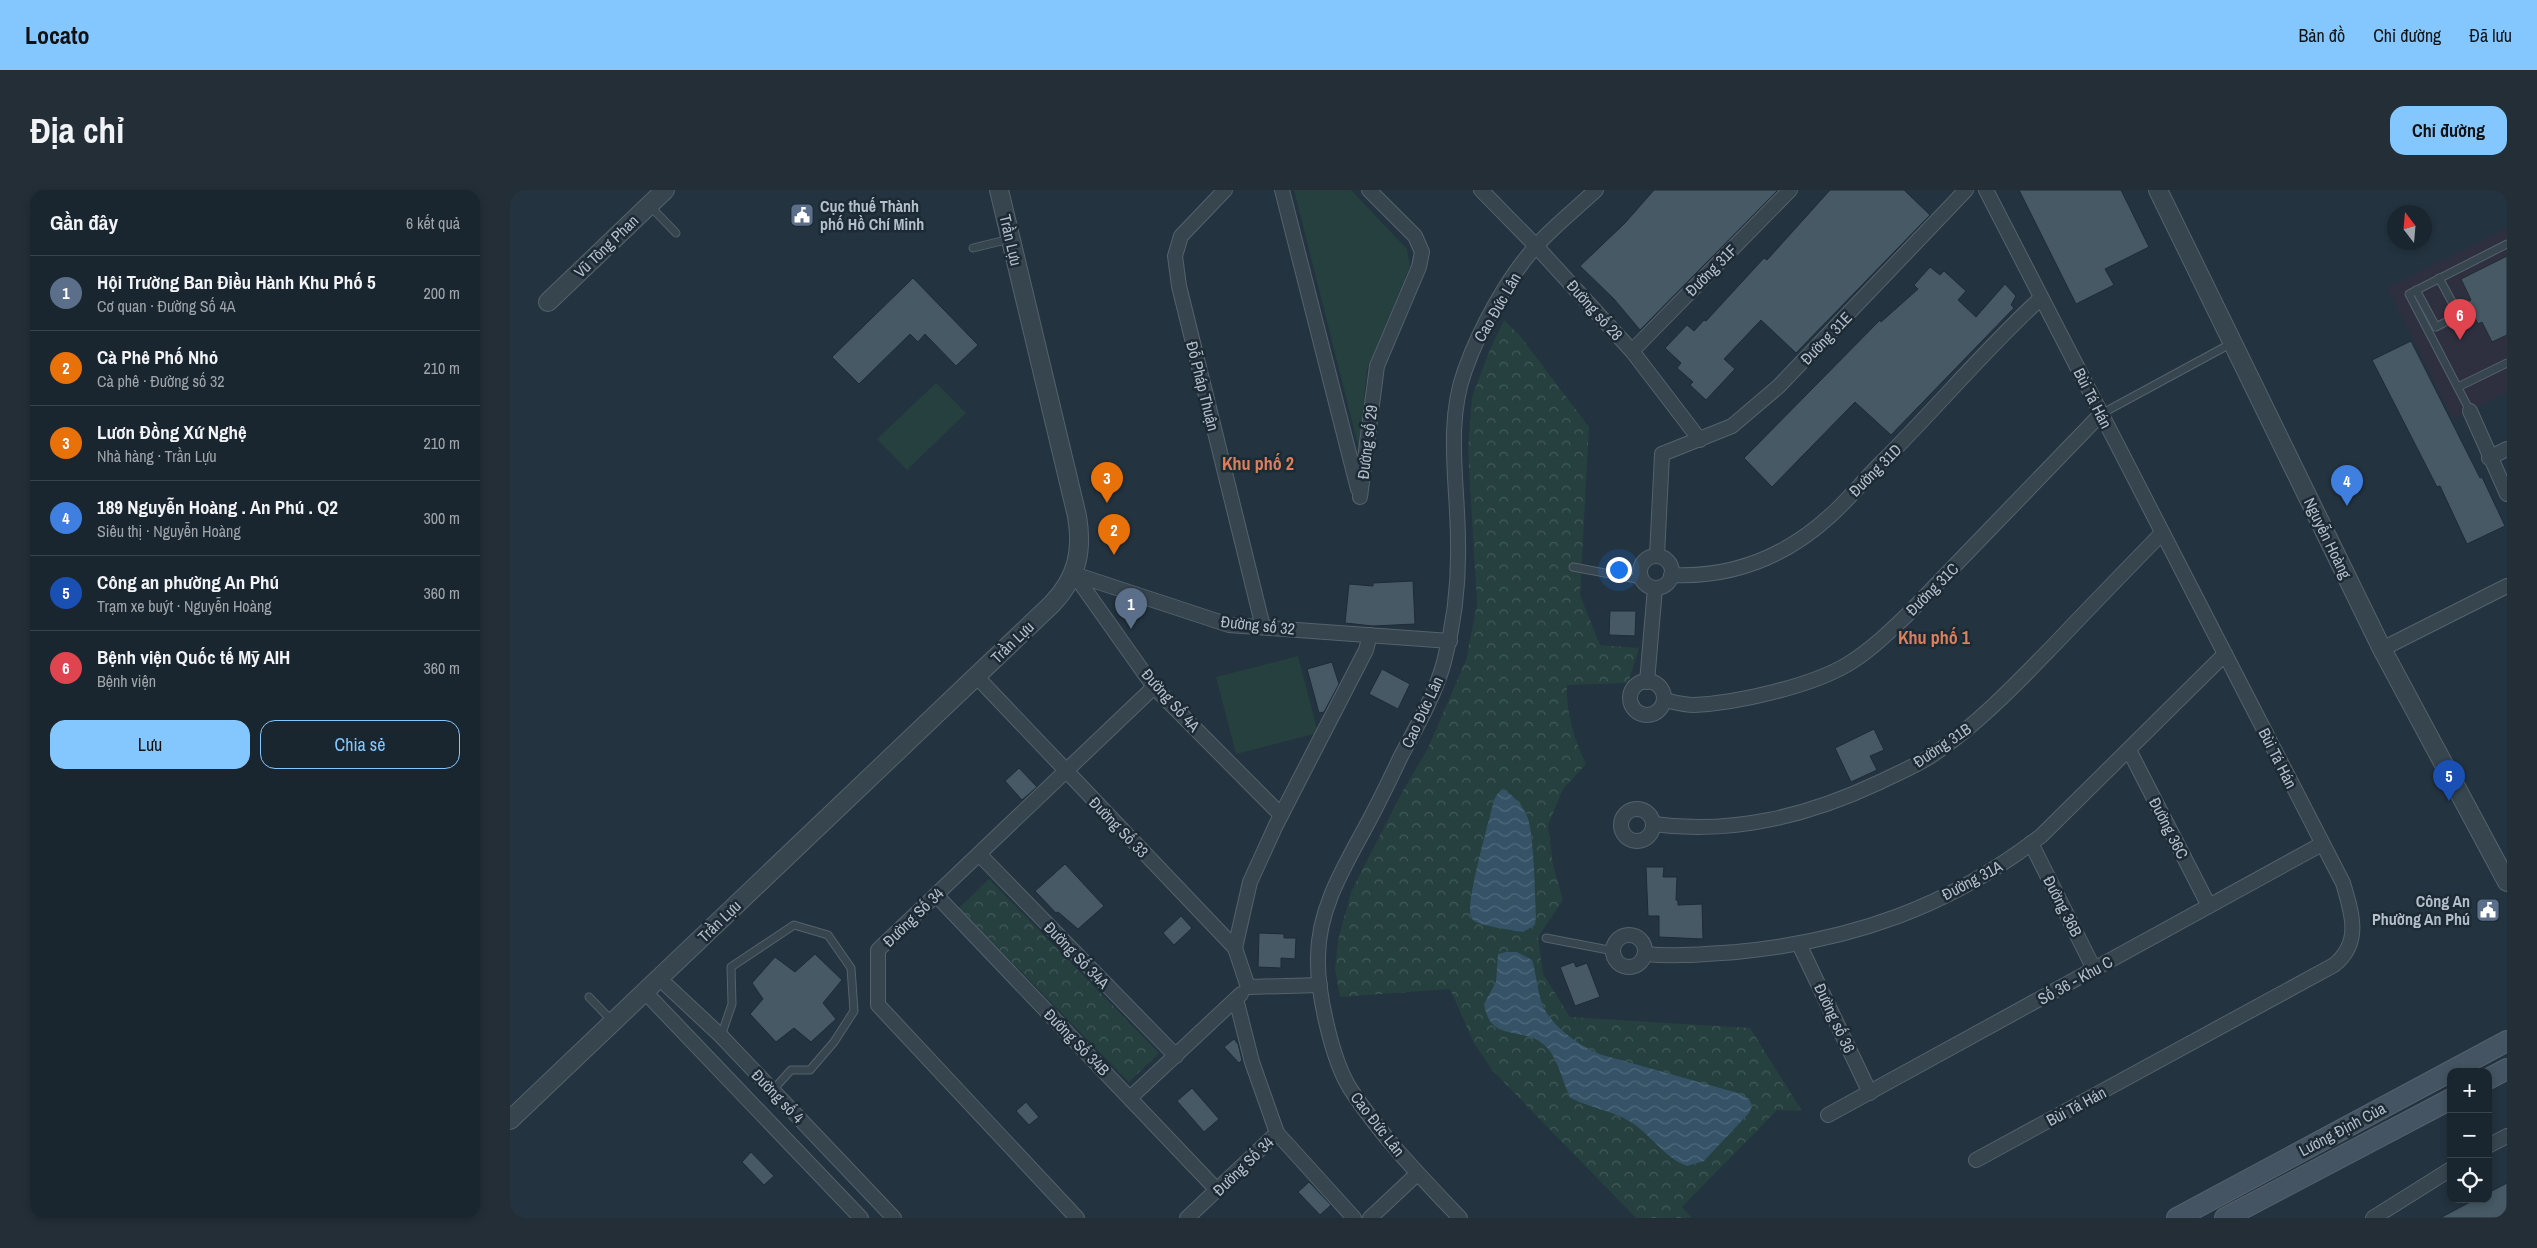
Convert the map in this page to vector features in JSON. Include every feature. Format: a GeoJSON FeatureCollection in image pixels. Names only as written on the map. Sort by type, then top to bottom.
{"type":"FeatureCollection","features":[{"type":"Feature","properties":{"kind":"main road","name":"Lương Định Của"},"geometry":{"type":"LineString","coordinates":[[2177,1218],[2507,1041]]}},
{"type":"Feature","properties":{"kind":"main road"},"geometry":{"type":"LineString","coordinates":[[2492,1077],[2507,1069]]}},
{"type":"Feature","properties":{"kind":"main road","name":"Lương Định Của"},"geometry":{"type":"LineString","coordinates":[[2225,1218],[2447,1101]]}},
{"type":"Feature","properties":{"kind":"street","name":"Vũ Tông Phan"},"geometry":{"type":"LineString","coordinates":[[548,302],[665,190]]}},
{"type":"Feature","properties":{"kind":"street","name":"Trần Lựu"},"geometry":{"type":"LineString","coordinates":[[645,992],[1060,595],[1074,574],[1080,542],[1077,516],[999,190]]}},
{"type":"Feature","properties":{"kind":"street","name":"Đỗ Pháp Thuận"},"geometry":{"type":"LineString","coordinates":[[1225,190],[1181,236],[1175,256],[1179,286],[1263,627]]}},
{"type":"Feature","properties":{"kind":"street","name":"Đường số 29"},"geometry":{"type":"LineString","coordinates":[[1282,190],[1360,497],[1377,366],[1419,267],[1422,252],[1415,236],[1369,190]]}},
{"type":"Feature","properties":{"kind":"street","name":"Đường số 28"},"geometry":{"type":"LineString","coordinates":[[1480,190],[1536,246],[1632,351],[1700,440]]}},
{"type":"Feature","properties":{"kind":"street","name":"Cao Đức Lân"},"geometry":{"type":"LineString","coordinates":[[1460,1218],[1418,1174],[1350,1089],[1330,1035],[1320,985],[1318,956],[1322,927],[1333,891],[1349,853],[1372,815],[1428,704],[1450,641],[1458,544],[1454,451],[1456,414],[1463,372],[1490,314],[1536,246],[1596,190]]}},
{"type":"Feature","properties":{"kind":"street","name":"Đường 31F"},"geometry":{"type":"LineString","coordinates":[[1632,351],[1790,190]]}},
{"type":"Feature","properties":{"kind":"street","name":"Đường 31E"},"geometry":{"type":"LineString","coordinates":[[1657,556],[1662,454],[1732,426],[1779,386],[1966,190]]}},
{"type":"Feature","properties":{"kind":"street","name":"Bùi Tá Hán"},"geometry":{"type":"LineString","coordinates":[[1976,1160],[2284,994],[2344,957],[2351,945],[2353,915],[2343,883],[1986,190]]}},
{"type":"Feature","properties":{"kind":"street","name":"Nguyễn Hoàng"},"geometry":{"type":"LineString","coordinates":[[2158,190],[2234,342],[2382,649],[2507,882]]}},
{"type":"Feature","properties":{"kind":"street","name":"Đường 31D"},"geometry":{"type":"LineString","coordinates":[[1671,575],[1698,577],[1722,574],[1745,567],[1790,546],[1813,530],[1830,516],[1916,429],[2009,327],[2041,298]]}},
{"type":"Feature","properties":{"kind":"street"},"geometry":{"type":"LineString","coordinates":[[2470,411],[2489,458],[2507,494]]}},
{"type":"Feature","properties":{"kind":"street","name":"Đường 31C"},"geometry":{"type":"LineString","coordinates":[[1664,700],[1692,705],[1726,700],[1818,678],[1848,664],[1880,641],[1907,615],[2101,414]]}},
{"type":"Feature","properties":{"kind":"street"},"geometry":{"type":"LineString","coordinates":[[2489,458],[2507,449]]}},
{"type":"Feature","properties":{"kind":"street","name":"Đường 31B"},"geometry":{"type":"LineString","coordinates":[[1653,824],[1716,828],[1762,822],[1798,814],[1856,793],[1932,755],[2000,701],[2162,533]]}},
{"type":"Feature","properties":{"kind":"street"},"geometry":{"type":"LineString","coordinates":[[1657,556],[1667,560],[1672,570],[1665,584],[1655,588],[1642,580],[1641,566],[1647,558],[1657,556]]}},
{"type":"Feature","properties":{"kind":"street","name":"Đường số 32"},"geometry":{"type":"LineString","coordinates":[[1074,574],[1229,625],[1450,641]]}},
{"type":"Feature","properties":{"kind":"street","name":"Đường Số 4A"},"geometry":{"type":"LineString","coordinates":[[1074,574],[1154,687],[1281,815]]}},
{"type":"Feature","properties":{"kind":"street"},"geometry":{"type":"LineString","coordinates":[[2382,649],[2507,586]]}},
{"type":"Feature","properties":{"kind":"street"},"geometry":{"type":"LineString","coordinates":[[1648,682],[1655,588]]}},
{"type":"Feature","properties":{"kind":"street"},"geometry":{"type":"LineString","coordinates":[[1235,948],[1250,882],[1281,815],[1366,650],[1370,635]]}},
{"type":"Feature","properties":{"kind":"street","name":"Đường 31A"},"geometry":{"type":"LineString","coordinates":[[1645,954],[1673,957],[1799,944],[1875,926],[1985,874],[2013,858],[2031,843],[2129,750],[2225,654]]}},
{"type":"Feature","properties":{"kind":"street","name":"Đường Số 33"},"geometry":{"type":"LineString","coordinates":[[976,676],[1235,948],[1248,987]]}},
{"type":"Feature","properties":{"kind":"street"},"geometry":{"type":"LineString","coordinates":[[1648,682],[1653,683],[1661,690],[1664,700],[1659,710],[1655,713],[1644,715],[1635,710],[1630,700],[1631,694],[1637,685],[1648,682]]}},
{"type":"Feature","properties":{"kind":"street","name":"Đường Số 34"},"geometry":{"type":"LineString","coordinates":[[1077,1218],[878,1005],[878,950],[1154,687]]}},
{"type":"Feature","properties":{"kind":"street","name":"Đường 36C"},"geometry":{"type":"LineString","coordinates":[[2129,750],[2209,906]]}},
{"type":"Feature","properties":{"kind":"street","name":"Đường 36B"},"geometry":{"type":"LineString","coordinates":[[2031,843],[2094,969]]}},
{"type":"Feature","properties":{"kind":"street","name":"Số 36 - Khu C"},"geometry":{"type":"LineString","coordinates":[[1828,1115],[2322,844]]}},
{"type":"Feature","properties":{"kind":"street","name":"Đường Số 34A"},"geometry":{"type":"LineString","coordinates":[[979,854],[1176,1056]]}},
{"type":"Feature","properties":{"kind":"street","name":"Đường Số 34B"},"geometry":{"type":"LineString","coordinates":[[936,895],[1217,1190]]}},
{"type":"Feature","properties":{"kind":"street"},"geometry":{"type":"LineString","coordinates":[[1626,936],[1632,936],[1641,940],[1645,954],[1640,963],[1626,966],[1617,961],[1614,951],[1617,941],[1626,936]]}},
{"type":"Feature","properties":{"kind":"street","name":"Đường số 36"},"geometry":{"type":"LineString","coordinates":[[1799,944],[1870,1093]]}},
{"type":"Feature","properties":{"kind":"street","name":"Đường số 4"},"geometry":{"type":"LineString","coordinates":[[659,978],[773,1090],[894,1218]]}},
{"type":"Feature","properties":{"kind":"street"},"geometry":{"type":"LineString","coordinates":[[1130,1098],[1248,987],[1320,985]]}},
{"type":"Feature","properties":{"kind":"street"},"geometry":{"type":"LineString","coordinates":[[510,1120],[645,992]]}},
{"type":"Feature","properties":{"kind":"street","name":"Đường số 4"},"geometry":{"type":"LineString","coordinates":[[645,992],[861,1218]]}},
{"type":"Feature","properties":{"kind":"street"},"geometry":{"type":"LineString","coordinates":[[1236,999],[1252,1062],[1277,1134],[1354,1218]]}},
{"type":"Feature","properties":{"kind":"street","name":"Đường Số 34"},"geometry":{"type":"LineString","coordinates":[[1187,1218],[1277,1134]]}},
{"type":"Feature","properties":{"kind":"street"},"geometry":{"type":"LineString","coordinates":[[2492,1144],[2507,1136]]}},
{"type":"Feature","properties":{"kind":"street"},"geometry":{"type":"LineString","coordinates":[[2373,1218],[2447,1172]]}},
{"type":"Feature","properties":{"kind":"street"},"geometry":{"type":"LineString","coordinates":[[1370,1218],[1418,1174]]}},
{"type":"Feature","properties":{"kind":"lane"},"geometry":{"type":"LineString","coordinates":[[649,205],[676,233]]}},
{"type":"Feature","properties":{"kind":"lane"},"geometry":{"type":"LineString","coordinates":[[973,248],[1010,239]]}},
{"type":"Feature","properties":{"kind":"lane"},"geometry":{"type":"LineString","coordinates":[[2413,292],[2507,244]]}},
{"type":"Feature","properties":{"kind":"lane"},"geometry":{"type":"LineString","coordinates":[[2413,292],[2436,327],[2459,315],[2439,278]]}},
{"type":"Feature","properties":{"kind":"lane"},"geometry":{"type":"LineString","coordinates":[[2413,292],[2470,411]]}},
{"type":"Feature","properties":{"kind":"lane"},"geometry":{"type":"LineString","coordinates":[[2101,414],[2234,342]]}},
{"type":"Feature","properties":{"kind":"lane"},"geometry":{"type":"LineString","coordinates":[[2458,387],[2507,363]]}},
{"type":"Feature","properties":{"kind":"lane"},"geometry":{"type":"LineString","coordinates":[[1573,567],[1642,580]]}},
{"type":"Feature","properties":{"kind":"lane"},"geometry":{"type":"LineString","coordinates":[[720,1036],[732,1004],[731,967],[794,925],[828,935],[851,968],[854,1011],[834,1042],[810,1070],[791,1070],[773,1090]]}},
{"type":"Feature","properties":{"kind":"lane"},"geometry":{"type":"LineString","coordinates":[[1546,938],[1614,951]]}},
{"type":"Feature","properties":{"kind":"lane"},"geometry":{"type":"LineString","coordinates":[[589,997],[613,1022]]}},
{"type":"Feature","properties":{"kind":"shaded area"},"geometry":{"type":"Polygon","coordinates":[[[2507,228],[2507,392],[2453,419],[2387,288],[2507,228]]]}},
{"type":"Feature","properties":{"kind":"green space"},"geometry":{"type":"Polygon","coordinates":[[[1294,190],[1351,190],[1407,249],[1410,266],[1367,369],[1359,449],[1294,190]]]}},
{"type":"Feature","properties":{"kind":"green space"},"geometry":{"type":"Polygon","coordinates":[[[1504,320],[1520,336],[1589,427],[1580,595],[1600,645],[1639,648],[1628,683],[1567,685],[1568,706],[1572,726],[1586,764],[1563,789],[1548,825],[1553,865],[1563,900],[1538,937],[1543,974],[1570,1017],[1750,1028],[1802,1111],[1777,1110],[1682,1207],[1692,1218],[1636,1218],[1492,1070],[1474,1043],[1450,989],[1340,997],[1335,969],[1338,940],[1351,892],[1400,796],[1428,748],[1466,660],[1477,604],[1468,450],[1472,397],[1489,352],[1504,320]]]}},
{"type":"Feature","properties":{"kind":"green space"},"geometry":{"type":"Polygon","coordinates":[[[936,383],[966,413],[907,470],[877,439],[936,383]]]}},
{"type":"Feature","properties":{"kind":"green space"},"geometry":{"type":"Polygon","coordinates":[[[1298,656],[1318,733],[1236,754],[1216,677],[1298,656]]]}},
{"type":"Feature","properties":{"kind":"green space"},"geometry":{"type":"Polygon","coordinates":[[[989,879],[1159,1053],[1129,1082],[959,908],[989,879]]]}},
{"type":"Feature","properties":{"kind":"water"},"geometry":{"type":"Polygon","coordinates":[[[1504,790],[1523,808],[1527,816],[1531,835],[1536,916],[1535,925],[1523,932],[1481,924],[1472,919],[1470,912],[1478,862],[1494,800],[1498,793],[1504,790]]]}},
{"type":"Feature","properties":{"kind":"water"},"geometry":{"type":"Polygon","coordinates":[[[1517,952],[1532,960],[1539,995],[1547,1014],[1553,1022],[1575,1041],[1599,1054],[1738,1093],[1749,1099],[1752,1106],[1749,1113],[1704,1161],[1687,1166],[1671,1157],[1629,1121],[1571,1098],[1553,1056],[1543,1044],[1534,1039],[1500,1029],[1487,1016],[1484,1004],[1496,982],[1498,954],[1517,952]]]}},
{"type":"Feature","properties":{"kind":"building"},"geometry":{"type":"Polygon","coordinates":[[[1654,190],[1778,190],[1640,330],[1614,299],[1580,266],[1625,223],[1654,190]]]}},
{"type":"Feature","properties":{"kind":"building"},"geometry":{"type":"Polygon","coordinates":[[[1830,190],[1904,190],[1930,215],[1796,353],[1761,320],[1724,359],[1735,369],[1706,400],[1690,385],[1693,382],[1677,368],[1681,363],[1665,348],[1687,325],[1694,331],[1704,320],[1706,321],[1764,258],[1767,260],[1830,190]]]}},
{"type":"Feature","properties":{"kind":"building"},"geometry":{"type":"Polygon","coordinates":[[[2019,190],[2121,190],[2149,247],[2105,269],[2114,285],[2076,304],[2019,190]]]}},
{"type":"Feature","properties":{"kind":"building"},"geometry":{"type":"Polygon","coordinates":[[[2507,256],[2507,335],[2492,342],[2482,322],[2478,324],[2467,302],[2471,300],[2461,279],[2507,256]]]}},
{"type":"Feature","properties":{"kind":"building"},"geometry":{"type":"Polygon","coordinates":[[[1930,267],[1940,275],[1944,271],[1966,291],[1958,300],[1976,317],[2005,284],[2016,296],[2011,305],[2014,308],[1891,435],[1855,402],[1772,487],[1744,458],[1880,320],[1881,322],[1918,289],[1914,285],[1930,267]]]}},
{"type":"Feature","properties":{"kind":"building"},"geometry":{"type":"Polygon","coordinates":[[[913,278],[978,345],[956,366],[925,334],[918,342],[910,334],[859,384],[832,357],[913,278]]]}},
{"type":"Feature","properties":{"kind":"building"},"geometry":{"type":"Polygon","coordinates":[[[2411,341],[2480,478],[2482,477],[2505,526],[2467,544],[2440,486],[2437,487],[2372,360],[2411,341]]]}},
{"type":"Feature","properties":{"kind":"building"},"geometry":{"type":"Polygon","coordinates":[[[1413,581],[1415,624],[1373,626],[1345,623],[1349,584],[1373,586],[1373,583],[1413,581]]]}},
{"type":"Feature","properties":{"kind":"building"},"geometry":{"type":"Polygon","coordinates":[[[1610,611],[1636,611],[1635,636],[1609,635],[1610,611]]]}},
{"type":"Feature","properties":{"kind":"building"},"geometry":{"type":"Polygon","coordinates":[[[1332,662],[1339,684],[1324,712],[1319,713],[1307,669],[1332,662]]]}},
{"type":"Feature","properties":{"kind":"building"},"geometry":{"type":"Polygon","coordinates":[[[1382,669],[1410,684],[1398,709],[1369,694],[1382,669]]]}},
{"type":"Feature","properties":{"kind":"building"},"geometry":{"type":"Polygon","coordinates":[[[1874,729],[1884,750],[1870,756],[1877,770],[1851,782],[1835,748],[1874,729]]]}},
{"type":"Feature","properties":{"kind":"building"},"geometry":{"type":"Polygon","coordinates":[[[1019,768],[1037,787],[1022,800],[1005,781],[1019,768]]]}},
{"type":"Feature","properties":{"kind":"building"},"geometry":{"type":"Polygon","coordinates":[[[1065,864],[1104,906],[1078,929],[1058,912],[1056,913],[1035,891],[1065,864]]]}},
{"type":"Feature","properties":{"kind":"building"},"geometry":{"type":"Polygon","coordinates":[[[1646,867],[1664,867],[1663,877],[1677,877],[1676,900],[1678,905],[1702,904],[1703,939],[1659,937],[1659,916],[1648,916],[1646,867]]]}},
{"type":"Feature","properties":{"kind":"building"},"geometry":{"type":"Polygon","coordinates":[[[1181,916],[1192,928],[1174,945],[1163,933],[1181,916]]]}},
{"type":"Feature","properties":{"kind":"building"},"geometry":{"type":"Polygon","coordinates":[[[1259,933],[1284,934],[1284,938],[1296,938],[1295,959],[1281,958],[1281,968],[1258,967],[1259,933]]]}},
{"type":"Feature","properties":{"kind":"building"},"geometry":{"type":"Polygon","coordinates":[[[815,954],[842,980],[823,1003],[836,1019],[811,1042],[794,1028],[776,1042],[750,1014],[763,999],[752,983],[775,957],[795,972],[815,954]]]}},
{"type":"Feature","properties":{"kind":"building"},"geometry":{"type":"Polygon","coordinates":[[[1574,962],[1576,967],[1587,963],[1600,997],[1575,1006],[1560,967],[1574,962]]]}},
{"type":"Feature","properties":{"kind":"building"},"geometry":{"type":"Polygon","coordinates":[[[1234,1039],[1238,1044],[1242,1060],[1239,1063],[1224,1047],[1234,1039]]]}},
{"type":"Feature","properties":{"kind":"building"},"geometry":{"type":"Polygon","coordinates":[[[1192,1088],[1219,1119],[1204,1132],[1177,1101],[1192,1088]]]}},
{"type":"Feature","properties":{"kind":"building"},"geometry":{"type":"Polygon","coordinates":[[[1026,1102],[1039,1117],[1029,1125],[1016,1111],[1026,1102]]]}},
{"type":"Feature","properties":{"kind":"building"},"geometry":{"type":"Polygon","coordinates":[[[751,1152],[774,1176],[764,1185],[742,1162],[751,1152]]]}},
{"type":"Feature","properties":{"kind":"building"},"geometry":{"type":"Polygon","coordinates":[[[1309,1182],[1331,1205],[1320,1215],[1298,1192],[1309,1182]]]}},
{"type":"Feature","properties":{"kind":"building"},"geometry":{"type":"Polygon","coordinates":[[[2507,1183],[2507,1218],[2440,1218],[2468,1203],[2492,1203],[2492,1191],[2507,1183]]]}},
{"type":"Feature","properties":{"kind":"place","name":"Cục thuế Thành phố Hồ Chí Minh"},"geometry":{"type":"Point","coordinates":[802,215]}},
{"type":"Feature","properties":{"kind":"place","name":"Bệnh viện Quốc tế Mỹ AIH"},"geometry":{"type":"Point","coordinates":[2460,340]}},
{"type":"Feature","properties":{"kind":"place","name":"Lươn Đồng Xứ Nghệ"},"geometry":{"type":"Point","coordinates":[1107,503]}},
{"type":"Feature","properties":{"kind":"place","name":"189 Nguyễn Hoàng . An Phú . Q2"},"geometry":{"type":"Point","coordinates":[2347,506]}},
{"type":"Feature","properties":{"kind":"place","name":"Cà Phê Phố Nhỏ"},"geometry":{"type":"Point","coordinates":[1114,555]}},
{"type":"Feature","properties":{"kind":"place","name":"Hội Trường Ban Điều Hành Khu Phố 5"},"geometry":{"type":"Point","coordinates":[1131,629]}},
{"type":"Feature","properties":{"kind":"place","name":"Công an phường An Phú"},"geometry":{"type":"Point","coordinates":[2449,801]}},
{"type":"Feature","properties":{"kind":"place","name":"Công An Phường An Phú"},"geometry":{"type":"Point","coordinates":[2488,910]}},
{"type":"Feature","properties":{"kind":"district","name":"Khu phố 2"},"geometry":{"type":"Point","coordinates":[1258,463]}},
{"type":"Feature","properties":{"kind":"district","name":"Khu phố 1"},"geometry":{"type":"Point","coordinates":[1934,637]}}]}
